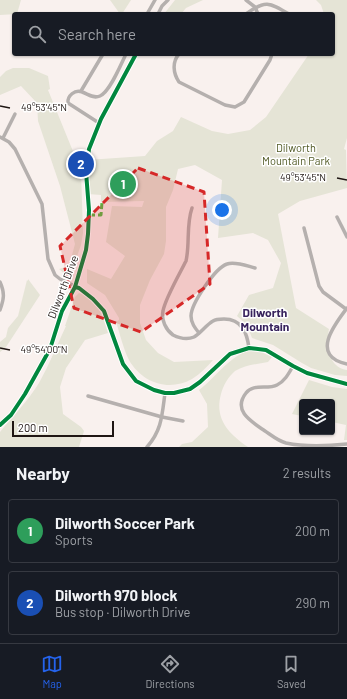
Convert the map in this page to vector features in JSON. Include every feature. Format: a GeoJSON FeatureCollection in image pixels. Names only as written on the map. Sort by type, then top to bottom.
{"type":"FeatureCollection","features":[{"type":"Feature","properties":{"kind":"street"},"geometry":{"type":"LineString","coordinates":[[148,12],[155,0]]}},
{"type":"Feature","properties":{"kind":"street"},"geometry":{"type":"LineString","coordinates":[[159,12],[168,0]]}},
{"type":"Feature","properties":{"kind":"street"},"geometry":{"type":"LineString","coordinates":[[246,0],[255,7],[257,12]]}},
{"type":"Feature","properties":{"kind":"street"},"geometry":{"type":"LineString","coordinates":[[249,12],[255,7],[268,3],[276,5],[286,12]]}},
{"type":"Feature","properties":{"kind":"street"},"geometry":{"type":"LineString","coordinates":[[81,91],[102,56]]}},
{"type":"Feature","properties":{"kind":"street"},"geometry":{"type":"LineString","coordinates":[[99,123],[68,103],[68,99],[77,91],[81,91],[93,97],[100,96],[107,91],[125,56]]}},
{"type":"Feature","properties":{"kind":"street","name":"Dilworth Drive"},"geometry":{"type":"LineString","coordinates":[[0,425],[11,415],[25,394],[50,349],[62,311],[75,287],[86,250],[88,234],[89,210],[86,172],[89,149],[99,123],[135,56]]}},
{"type":"Feature","properties":{"kind":"street"},"geometry":{"type":"LineString","coordinates":[[178,56],[174,67],[175,75],[179,82],[235,108],[244,102],[271,56]]}},
{"type":"Feature","properties":{"kind":"street"},"geometry":{"type":"LineString","coordinates":[[15,114],[1,137],[9,142],[15,149],[42,204],[48,259],[51,267],[55,275],[79,288],[93,299],[104,311],[123,364],[136,381],[164,393],[174,393],[190,389],[200,382],[230,354],[249,348],[266,350],[293,366],[314,375],[347,384]]}},
{"type":"Feature","properties":{"kind":"street"},"geometry":{"type":"LineString","coordinates":[[192,208],[189,215],[188,254],[163,311],[165,326],[169,332],[177,337],[186,339],[193,337],[213,321],[230,319],[236,321],[243,327],[248,337],[249,348]]}},
{"type":"Feature","properties":{"kind":"street"},"geometry":{"type":"LineString","coordinates":[[337,217],[347,237]]}},
{"type":"Feature","properties":{"kind":"street"},"geometry":{"type":"LineString","coordinates":[[304,228],[319,286],[323,292],[346,308],[331,331],[327,343],[328,350],[333,358],[339,362],[347,364]]}},
{"type":"Feature","properties":{"kind":"street"},"geometry":{"type":"LineString","coordinates":[[199,333],[191,321],[192,308],[216,271],[228,264],[237,264],[254,268]]}},
{"type":"Feature","properties":{"kind":"street"},"geometry":{"type":"LineString","coordinates":[[0,282],[4,294],[4,300],[0,310]]}},
{"type":"Feature","properties":{"kind":"street"},"geometry":{"type":"LineString","coordinates":[[293,366],[283,381],[277,385],[249,390],[243,398],[241,404],[242,409],[249,420],[285,443],[325,446],[347,444]]}},
{"type":"Feature","properties":{"kind":"street"},"geometry":{"type":"LineString","coordinates":[[146,447],[156,436],[162,417],[164,393]]}},
{"type":"Feature","properties":{"kind":"street"},"geometry":{"type":"LineString","coordinates":[[88,396],[162,417],[183,421]]}},
{"type":"Feature","properties":{"kind":"highlighted area"},"geometry":{"type":"Polygon","coordinates":[[[138,168],[204,192],[210,284],[141,332],[74,308],[60,246],[138,168]]]}},
{"type":"Feature","properties":{"kind":"green space"},"geometry":{"type":"Polygon","coordinates":[[[0,0],[21,0],[18,12],[12,12],[12,14],[0,15],[0,0]]]}},
{"type":"Feature","properties":{"kind":"green space"},"geometry":{"type":"Polygon","coordinates":[[[110,0],[131,0],[123,12],[119,12],[110,0]]]}},
{"type":"Feature","properties":{"kind":"green space"},"geometry":{"type":"Polygon","coordinates":[[[175,0],[203,0],[186,8],[183,12],[166,12],[175,0]]]}},
{"type":"Feature","properties":{"kind":"green space","name":"Dilworth Mountain Park"},"geometry":{"type":"Polygon","coordinates":[[[316,0],[347,0],[347,138],[344,149],[346,150],[347,188],[300,201],[278,214],[296,308],[329,329],[328,348],[332,360],[336,365],[347,370],[347,376],[335,375],[311,368],[273,345],[252,338],[247,325],[237,316],[249,295],[273,288],[281,263],[268,240],[253,233],[218,238],[222,180],[195,165],[178,169],[173,190],[166,207],[166,241],[164,254],[150,280],[140,305],[140,323],[146,340],[158,353],[174,362],[213,360],[198,375],[183,383],[165,385],[149,380],[134,368],[129,360],[116,322],[119,318],[105,295],[87,283],[87,269],[111,279],[125,256],[106,242],[112,206],[142,207],[144,201],[101,202],[101,195],[88,194],[87,160],[145,156],[157,141],[173,131],[181,117],[212,131],[228,134],[250,130],[266,117],[308,56],[335,56],[335,12],[323,12],[321,5],[316,0]]]}},
{"type":"Feature","properties":{"kind":"green space"},"geometry":{"type":"Polygon","coordinates":[[[13,68],[29,68],[48,76],[50,89],[48,90],[81,171],[83,233],[81,245],[71,273],[67,276],[59,269],[69,266],[75,244],[60,186],[38,121],[37,103],[21,86],[0,95],[0,77],[6,71],[13,68]]]}},
{"type":"Feature","properties":{"kind":"green space"},"geometry":{"type":"Polygon","coordinates":[[[28,279],[40,295],[6,347],[0,352],[0,342],[6,337],[8,328],[18,316],[28,279]]]}},
{"type":"Feature","properties":{"kind":"green space"},"geometry":{"type":"Polygon","coordinates":[[[79,293],[91,299],[99,309],[108,333],[85,340],[66,368],[60,387],[63,414],[81,427],[84,431],[79,447],[0,447],[0,432],[35,390],[39,383],[66,326],[75,297],[79,293]]]}},
{"type":"Feature","properties":{"kind":"green space"},"geometry":{"type":"Polygon","coordinates":[[[247,351],[259,351],[272,357],[268,362],[247,366],[235,371],[224,385],[219,403],[221,418],[225,425],[235,437],[248,447],[179,447],[182,444],[192,442],[208,427],[207,404],[199,390],[233,359],[247,351]]]}},
{"type":"Feature","properties":{"kind":"green space"},"geometry":{"type":"Polygon","coordinates":[[[309,380],[332,387],[347,389],[347,440],[344,440],[346,425],[335,423],[335,399],[300,399],[309,380]]]}},
{"type":"Feature","properties":{"kind":"green space"},"geometry":{"type":"Polygon","coordinates":[[[299,400],[299,415],[292,414],[299,400]]]}},
{"type":"Feature","properties":{"kind":"marked path"},"geometry":{"type":"LineString","coordinates":[[89,215],[101,215],[102,202]]}},
{"type":"Feature","properties":{"kind":"cycle path"},"geometry":{"type":"LineString","coordinates":[[0,425],[11,415],[25,394],[50,349],[62,311],[75,287],[86,250],[88,234],[89,210],[86,172],[89,149],[101,119],[135,56]]}},
{"type":"Feature","properties":{"kind":"cycle path"},"geometry":{"type":"LineString","coordinates":[[75,287],[79,288],[93,299],[104,311],[123,364],[136,381],[154,390],[165,393],[174,393],[190,389],[200,382],[230,354],[249,348],[266,350],[307,373],[347,384]]}},
{"type":"Feature","properties":{"kind":"place","name":"Dilworth 970 block"},"geometry":{"type":"Point","coordinates":[81,164]}},
{"type":"Feature","properties":{"kind":"place","name":"Dilworth Soccer Park"},"geometry":{"type":"Point","coordinates":[123,184]}},
{"type":"Feature","properties":{"kind":"district","name":"Dilworth Mountain"},"geometry":{"type":"Point","coordinates":[265,320]}}]}
